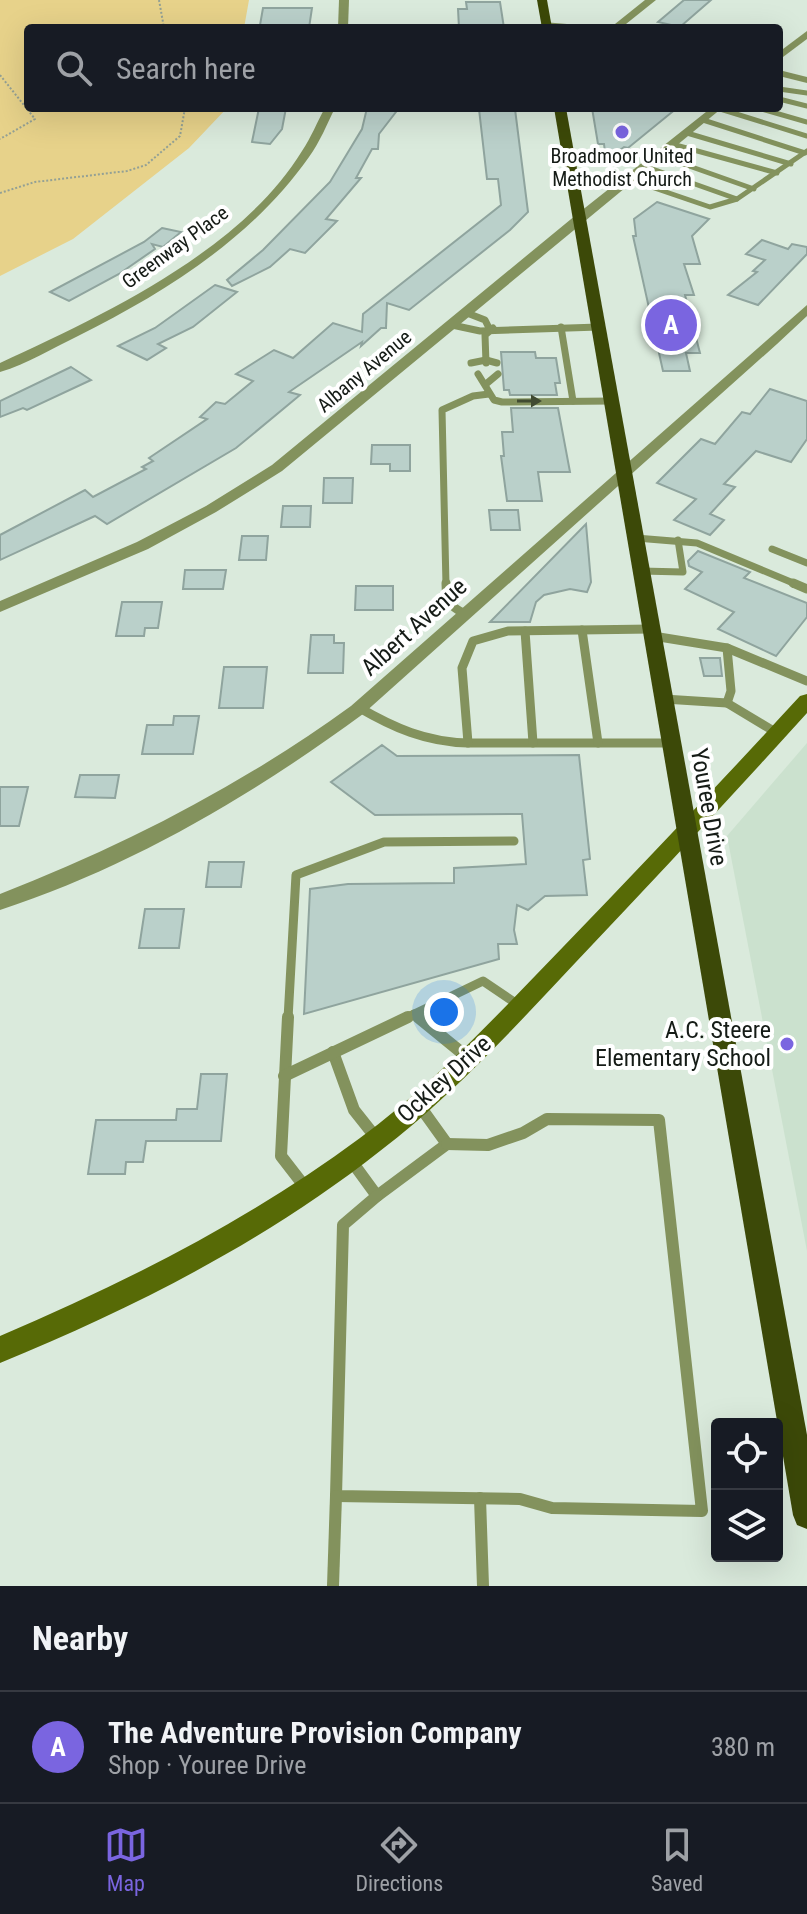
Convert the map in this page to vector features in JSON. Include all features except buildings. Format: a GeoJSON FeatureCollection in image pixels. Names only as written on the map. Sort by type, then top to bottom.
{"type":"FeatureCollection","features":[{"type":"Feature","properties":{"kind":"main road"},"geometry":{"type":"LineString","coordinates":[[542,0],[547,24]]}},
{"type":"Feature","properties":{"kind":"main road","name":"Youree Drive"},"geometry":{"type":"LineString","coordinates":[[561,112],[807,1515]]}},
{"type":"Feature","properties":{"kind":"street"},"geometry":{"type":"LineString","coordinates":[[343,24],[344,0]]}},
{"type":"Feature","properties":{"kind":"street"},"geometry":{"type":"LineString","coordinates":[[620,24],[651,0]]}},
{"type":"Feature","properties":{"kind":"street"},"geometry":{"type":"LineString","coordinates":[[783,54],[807,34]]}},
{"type":"Feature","properties":{"kind":"street"},"geometry":{"type":"LineString","coordinates":[[783,74],[807,80]]}},
{"type":"Feature","properties":{"kind":"street","name":"Greenway Place"},"geometry":{"type":"LineString","coordinates":[[0,368],[126,306],[171,278],[229,234],[289,176],[318,135],[328,112]]}},
{"type":"Feature","properties":{"kind":"street","name":"Albany Avenue"},"geometry":{"type":"LineString","coordinates":[[0,607],[150,544],[230,500],[298,452],[580,217],[712,112]]}},
{"type":"Feature","properties":{"kind":"street","name":"Albert Avenue"},"geometry":{"type":"LineString","coordinates":[[0,902],[112,858],[188,820],[255,780],[358,707],[401,674],[807,309]]}},
{"type":"Feature","properties":{"kind":"street","name":"Ockley Drive"},"geometry":{"type":"LineString","coordinates":[[0,1350],[171,1272],[306,1190],[377,1139],[469,1059],[521,1007],[807,701]]}},
{"type":"Feature","properties":{"kind":"lane"},"geometry":{"type":"LineString","coordinates":[[783,90],[807,93]]}},
{"type":"Feature","properties":{"kind":"lane"},"geometry":{"type":"LineString","coordinates":[[783,100],[807,106]]}},
{"type":"Feature","properties":{"kind":"lane"},"geometry":{"type":"LineString","coordinates":[[730,112],[807,136]]}},
{"type":"Feature","properties":{"kind":"lane"},"geometry":{"type":"LineString","coordinates":[[772,112],[807,122]]}},
{"type":"Feature","properties":{"kind":"lane"},"geometry":{"type":"LineString","coordinates":[[703,120],[806,152]]}},
{"type":"Feature","properties":{"kind":"lane"},"geometry":{"type":"LineString","coordinates":[[687,133],[791,164]]}},
{"type":"Feature","properties":{"kind":"lane"},"geometry":{"type":"LineString","coordinates":[[672,144],[777,173]]}},
{"type":"Feature","properties":{"kind":"lane"},"geometry":{"type":"LineString","coordinates":[[628,179],[710,207],[737,199],[806,152]]}},
{"type":"Feature","properties":{"kind":"lane"},"geometry":{"type":"LineString","coordinates":[[658,155],[754,189]]}},
{"type":"Feature","properties":{"kind":"lane"},"geometry":{"type":"LineString","coordinates":[[644,166],[737,199]]}},
{"type":"Feature","properties":{"kind":"lane"},"geometry":{"type":"LineString","coordinates":[[467,313],[485,320],[491,328]]}},
{"type":"Feature","properties":{"kind":"lane"},"geometry":{"type":"LineString","coordinates":[[452,325],[476,330],[599,327]]}},
{"type":"Feature","properties":{"kind":"lane"},"geometry":{"type":"LineString","coordinates":[[561,327],[573,401]]}},
{"type":"Feature","properties":{"kind":"lane"},"geometry":{"type":"LineString","coordinates":[[491,328],[485,335],[480,362],[497,363]]}},
{"type":"Feature","properties":{"kind":"lane"},"geometry":{"type":"LineString","coordinates":[[475,374],[486,384]]}},
{"type":"Feature","properties":{"kind":"lane"},"geometry":{"type":"LineString","coordinates":[[487,374],[489,394]]}},
{"type":"Feature","properties":{"kind":"lane"},"geometry":{"type":"LineString","coordinates":[[486,384],[498,374]]}},
{"type":"Feature","properties":{"kind":"lane"},"geometry":{"type":"LineString","coordinates":[[465,614],[446,599],[442,410],[473,396],[489,394],[502,402],[612,401]]}},
{"type":"Feature","properties":{"kind":"lane"},"geometry":{"type":"LineString","coordinates":[[636,538],[697,543],[807,589]]}},
{"type":"Feature","properties":{"kind":"lane"},"geometry":{"type":"LineString","coordinates":[[641,571],[683,572],[678,540]]}},
{"type":"Feature","properties":{"kind":"lane"},"geometry":{"type":"LineString","coordinates":[[772,549],[807,563]]}},
{"type":"Feature","properties":{"kind":"lane"},"geometry":{"type":"LineString","coordinates":[[582,630],[598,743]]}},
{"type":"Feature","properties":{"kind":"lane"},"geometry":{"type":"LineString","coordinates":[[468,743],[462,668],[473,641],[508,631],[652,632],[727,648],[773,664],[807,681]]}},
{"type":"Feature","properties":{"kind":"lane"},"geometry":{"type":"LineString","coordinates":[[525,631],[533,743]]}},
{"type":"Feature","properties":{"kind":"lane"},"geometry":{"type":"LineString","coordinates":[[727,648],[731,691],[727,703]]}},
{"type":"Feature","properties":{"kind":"lane"},"geometry":{"type":"LineString","coordinates":[[664,699],[727,703],[777,733]]}},
{"type":"Feature","properties":{"kind":"lane"},"geometry":{"type":"LineString","coordinates":[[358,707],[406,735],[436,744],[672,743]]}},
{"type":"Feature","properties":{"kind":"lane"},"geometry":{"type":"LineString","coordinates":[[306,1190],[281,1156],[296,875],[384,842],[514,841]]}},
{"type":"Feature","properties":{"kind":"lane"},"geometry":{"type":"LineString","coordinates":[[284,1076],[483,981],[521,1007]]}},
{"type":"Feature","properties":{"kind":"lane"},"geometry":{"type":"LineString","coordinates":[[414,1014],[469,1059]]}},
{"type":"Feature","properties":{"kind":"lane"},"geometry":{"type":"LineString","coordinates":[[333,1052],[354,1110],[377,1139]]}},
{"type":"Feature","properties":{"kind":"lane"},"geometry":{"type":"LineString","coordinates":[[418,1105],[447,1144]]}},
{"type":"Feature","properties":{"kind":"lane"},"geometry":{"type":"LineString","coordinates":[[333,1586],[343,1225],[447,1144],[488,1145],[523,1133],[547,1119],[659,1120],[702,1511],[552,1508],[520,1499],[336,1496]]}},
{"type":"Feature","properties":{"kind":"lane"},"geometry":{"type":"LineString","coordinates":[[350,1159],[377,1196]]}},
{"type":"Feature","properties":{"kind":"lane"},"geometry":{"type":"LineString","coordinates":[[480,1498],[483,1586]]}},
{"type":"Feature","properties":{"kind":"path"},"geometry":{"type":"LineString","coordinates":[[159,0],[163,24]]}},
{"type":"Feature","properties":{"kind":"path"},"geometry":{"type":"LineString","coordinates":[[0,75],[24,105]]}},
{"type":"Feature","properties":{"kind":"path"},"geometry":{"type":"LineString","coordinates":[[0,139],[35,119],[29,112]]}},
{"type":"Feature","properties":{"kind":"path"},"geometry":{"type":"LineString","coordinates":[[0,193],[35,182],[127,171],[146,165],[180,136],[184,112]]}},
{"type":"Feature","properties":{"kind":"shaded area"},"geometry":{"type":"Polygon","coordinates":[[[0,0],[249,0],[245,24],[24,24],[24,112],[223,112],[189,148],[73,239],[0,276],[0,0]]]}},
{"type":"Feature","properties":{"kind":"shaded area","name":"A.C. Steere Elementary School"},"geometry":{"type":"Polygon","coordinates":[[[807,743],[807,1251],[727,836],[807,743]]]}},
{"type":"Feature","properties":{"kind":"place","name":"Broadmoor United Methodist Church"},"geometry":{"type":"Point","coordinates":[622,132]}},
{"type":"Feature","properties":{"kind":"place","name":"The Adventure Provision Company"},"geometry":{"type":"Point","coordinates":[671,325]}},
{"type":"Feature","properties":{"kind":"place","name":"A.C. Steere Elementary School"},"geometry":{"type":"Point","coordinates":[787,1044]}}]}
